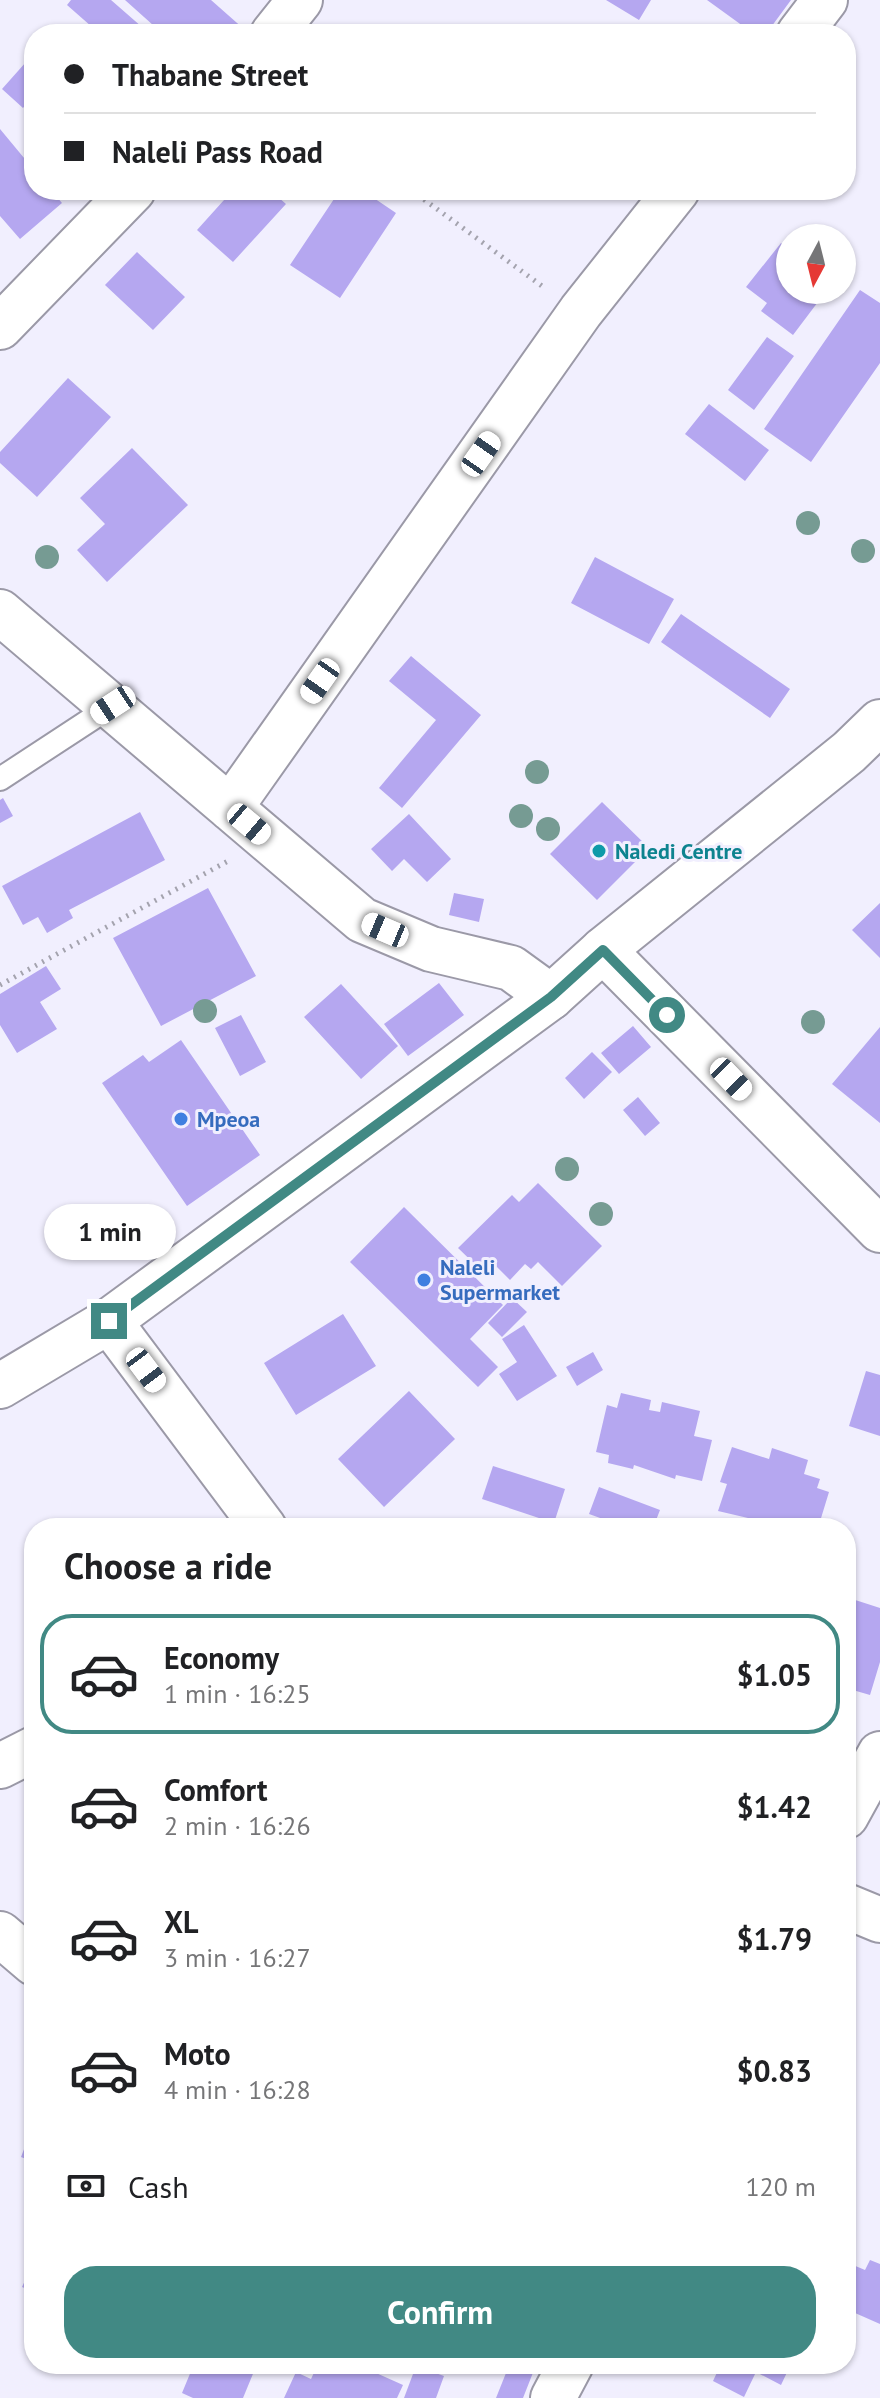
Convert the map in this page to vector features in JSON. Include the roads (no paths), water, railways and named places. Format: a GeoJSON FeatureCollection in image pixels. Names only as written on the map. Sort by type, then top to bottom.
{"type":"FeatureCollection","features":[{"type":"Feature","properties":{"kind":"street"},"geometry":{"type":"LineString","coordinates":[[281,24],[300,0]]}},
{"type":"Feature","properties":{"kind":"street"},"geometry":{"type":"LineString","coordinates":[[807,24],[825,0]]}},
{"type":"Feature","properties":{"kind":"street"},"geometry":{"type":"LineString","coordinates":[[0,327],[123,200]]}},
{"type":"Feature","properties":{"kind":"street"},"geometry":{"type":"LineString","coordinates":[[230,808],[581,311],[669,200]]}},
{"type":"Feature","properties":{"kind":"street"},"geometry":{"type":"LineString","coordinates":[[0,612],[362,920],[431,949],[511,968],[551,997]]}},
{"type":"Feature","properties":{"kind":"street"},"geometry":{"type":"LineString","coordinates":[[0,1386],[109,1321],[551,997],[603,950],[849,752],[880,722]]}},
{"type":"Feature","properties":{"kind":"street"},"geometry":{"type":"LineString","coordinates":[[603,950],[880,1230]]}},
{"type":"Feature","properties":{"kind":"street"},"geometry":{"type":"LineString","coordinates":[[109,1321],[257,1518]]}},
{"type":"Feature","properties":{"kind":"street"},"geometry":{"type":"LineString","coordinates":[[0,1766],[24,1754]]}},
{"type":"Feature","properties":{"kind":"street"},"geometry":{"type":"LineString","coordinates":[[856,1910],[880,1920]]}},
{"type":"Feature","properties":{"kind":"street"},"geometry":{"type":"LineString","coordinates":[[0,1934],[24,1954]]}},
{"type":"Feature","properties":{"kind":"street"},"geometry":{"type":"LineString","coordinates":[[553,2398],[566,2374]]}},
{"type":"Feature","properties":{"kind":"lane"},"geometry":{"type":"LineString","coordinates":[[0,779],[113,705]]}},
{"type":"Feature","properties":{"kind":"place","name":"Naledi Centre"},"geometry":{"type":"Point","coordinates":[599,851]}},
{"type":"Feature","properties":{"kind":"place","name":"Mpeoa"},"geometry":{"type":"Point","coordinates":[181,1119]}},
{"type":"Feature","properties":{"kind":"place","name":"Naleli Supermarket"},"geometry":{"type":"Point","coordinates":[424,1280]}}]}
